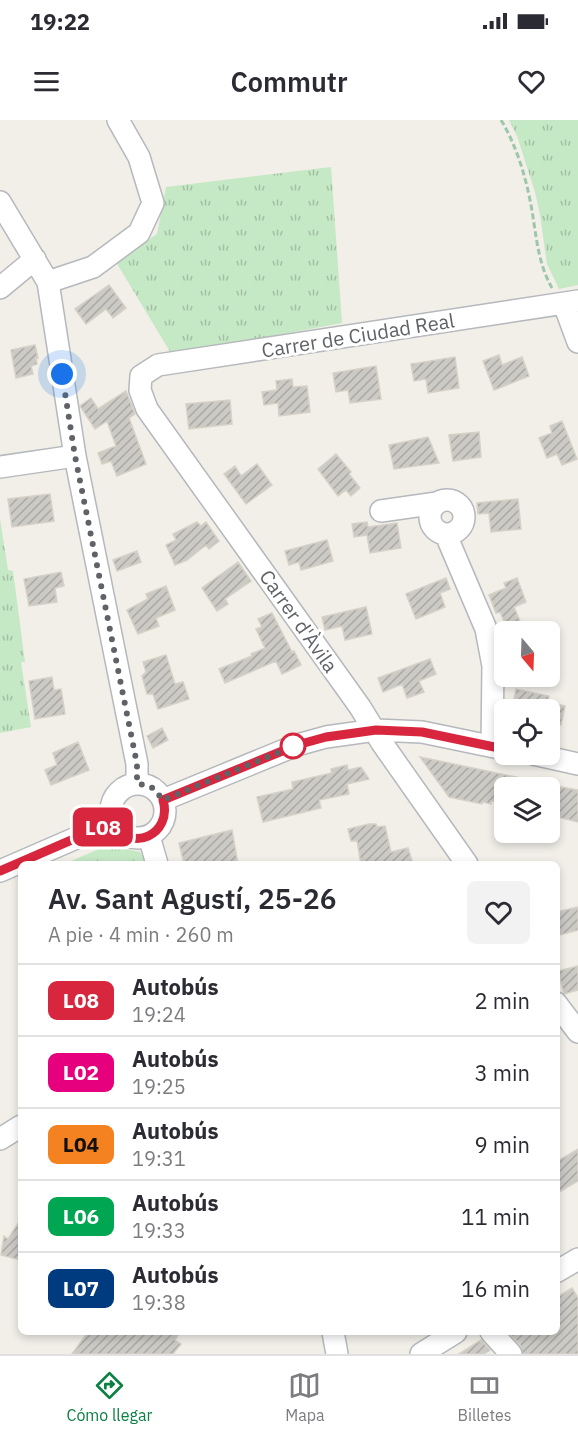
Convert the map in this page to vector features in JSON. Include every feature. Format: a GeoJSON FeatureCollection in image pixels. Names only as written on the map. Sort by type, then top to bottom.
{"type":"FeatureCollection","features":[{"type":"Feature","properties":{"kind":"street"},"geometry":{"type":"LineString","coordinates":[[48,282],[93,267],[139,233],[153,203],[139,157],[118,120]]}},
{"type":"Feature","properties":{"kind":"street"},"geometry":{"type":"LineString","coordinates":[[0,202],[48,282],[75,456],[137,764],[137,783]]}},
{"type":"Feature","properties":{"kind":"street"},"geometry":{"type":"LineString","coordinates":[[0,288],[36,259]]}},
{"type":"Feature","properties":{"kind":"street"},"geometry":{"type":"LineString","coordinates":[[571,303],[578,342]]}},
{"type":"Feature","properties":{"kind":"street","name":"Carrer de Ciudad Real"},"geometry":{"type":"LineString","coordinates":[[141,376],[158,365],[571,303]]}},
{"type":"Feature","properties":{"kind":"street","name":"Carrer d'Àvila"},"geometry":{"type":"LineString","coordinates":[[141,376],[140,390],[147,410],[376,730],[382,743],[465,861]]}},
{"type":"Feature","properties":{"kind":"street"},"geometry":{"type":"LineString","coordinates":[[0,467],[75,456]]}},
{"type":"Feature","properties":{"kind":"street"},"geometry":{"type":"LineString","coordinates":[[381,511],[437,503],[430,513],[431,523],[438,532],[448,534],[449,542],[486,629],[493,666],[495,699]]}},
{"type":"Feature","properties":{"kind":"street"},"geometry":{"type":"LineString","coordinates":[[163,800],[297,745],[326,737],[376,730],[422,732],[494,746]]}},
{"type":"Feature","properties":{"kind":"street"},"geometry":{"type":"LineString","coordinates":[[560,760],[578,764]]}},
{"type":"Feature","properties":{"kind":"street"},"geometry":{"type":"LineString","coordinates":[[137,783],[153,788],[163,800],[165,807],[163,821],[160,827],[149,836],[138,838],[128,836],[119,831],[113,822],[110,812],[115,796],[127,786],[137,783]]}},
{"type":"Feature","properties":{"kind":"street"},"geometry":{"type":"LineString","coordinates":[[5,863],[113,822]]}},
{"type":"Feature","properties":{"kind":"street"},"geometry":{"type":"LineString","coordinates":[[149,836],[156,861]]}},
{"type":"Feature","properties":{"kind":"street"},"geometry":{"type":"LineString","coordinates":[[560,1008],[578,1032]]}},
{"type":"Feature","properties":{"kind":"street"},"geometry":{"type":"LineString","coordinates":[[0,1139],[18,1128]]}},
{"type":"Feature","properties":{"kind":"street"},"geometry":{"type":"LineString","coordinates":[[560,1270],[578,1259]]}},
{"type":"Feature","properties":{"kind":"street"},"geometry":{"type":"LineString","coordinates":[[334,1335],[337,1354]]}},
{"type":"Feature","properties":{"kind":"street"},"geometry":{"type":"LineString","coordinates":[[421,1354],[451,1335]]}},
{"type":"Feature","properties":{"kind":"street"},"geometry":{"type":"LineString","coordinates":[[494,1335],[511,1354]]}},
{"type":"Feature","properties":{"kind":"path"},"geometry":{"type":"LineString","coordinates":[[501,120],[515,150],[528,192],[540,261],[545,276],[571,303]]}},
{"type":"Feature","properties":{"kind":"green space"},"geometry":{"type":"Polygon","coordinates":[[[509,120],[578,120],[578,285],[559,289],[547,264],[535,192],[517,136],[509,120]]]}},
{"type":"Feature","properties":{"kind":"green space"},"geometry":{"type":"Polygon","coordinates":[[[331,167],[342,323],[172,355],[116,262],[157,234],[166,187],[331,167]]]}},
{"type":"Feature","properties":{"kind":"green space"},"geometry":{"type":"Polygon","coordinates":[[[0,519],[8,570],[13,571],[25,662],[21,662],[31,727],[0,733],[0,519]]]}},
{"type":"Feature","properties":{"kind":"green space"},"geometry":{"type":"Polygon","coordinates":[[[113,843],[140,852],[146,861],[71,861],[113,843]]]}},
{"type":"Feature","properties":{"kind":"building"},"geometry":{"type":"Polygon","coordinates":[[[109,285],[126,308],[113,318],[106,309],[86,324],[75,309],[109,285]]]}},
{"type":"Feature","properties":{"kind":"building"},"geometry":{"type":"Polygon","coordinates":[[[35,345],[38,358],[36,358],[37,364],[31,366],[33,374],[16,378],[11,350],[35,345]]]}},
{"type":"Feature","properties":{"kind":"building"},"geometry":{"type":"Polygon","coordinates":[[[499,355],[502,365],[522,357],[529,376],[494,390],[483,361],[499,355]]]}},
{"type":"Feature","properties":{"kind":"building"},"geometry":{"type":"Polygon","coordinates":[[[455,357],[459,388],[428,393],[426,379],[414,381],[411,364],[455,357]]]}},
{"type":"Feature","properties":{"kind":"building"},"geometry":{"type":"Polygon","coordinates":[[[376,366],[381,399],[350,403],[348,390],[336,392],[333,373],[376,366]]]}},
{"type":"Feature","properties":{"kind":"building"},"geometry":{"type":"Polygon","coordinates":[[[292,379],[293,387],[307,386],[310,412],[279,416],[278,403],[264,405],[262,392],[277,390],[276,381],[292,379]]]}},
{"type":"Feature","properties":{"kind":"building"},"geometry":{"type":"Polygon","coordinates":[[[126,391],[135,414],[129,418],[146,464],[117,476],[111,461],[102,464],[98,453],[116,446],[107,421],[95,429],[80,406],[91,398],[98,409],[126,391]]]}},
{"type":"Feature","properties":{"kind":"building"},"geometry":{"type":"Polygon","coordinates":[[[230,400],[232,424],[189,429],[186,404],[230,400]]]}},
{"type":"Feature","properties":{"kind":"building"},"geometry":{"type":"Polygon","coordinates":[[[562,421],[577,459],[562,465],[557,454],[547,458],[539,438],[552,433],[550,426],[562,421]]]}},
{"type":"Feature","properties":{"kind":"building"},"geometry":{"type":"Polygon","coordinates":[[[479,432],[481,457],[453,461],[449,435],[479,432]]]}},
{"type":"Feature","properties":{"kind":"building"},"geometry":{"type":"Polygon","coordinates":[[[428,437],[439,463],[394,469],[389,445],[428,437]]]}},
{"type":"Feature","properties":{"kind":"building"},"geometry":{"type":"Polygon","coordinates":[[[336,454],[351,472],[349,474],[360,488],[351,496],[346,490],[338,496],[318,469],[336,454]]]}},
{"type":"Feature","properties":{"kind":"building"},"geometry":{"type":"Polygon","coordinates":[[[257,464],[272,485],[246,504],[224,474],[235,466],[241,476],[257,464]]]}},
{"type":"Feature","properties":{"kind":"building"},"geometry":{"type":"Polygon","coordinates":[[[50,494],[54,521],[12,527],[8,499],[50,494]]]}},
{"type":"Feature","properties":{"kind":"building"},"geometry":{"type":"Polygon","coordinates":[[[518,499],[521,529],[491,532],[489,513],[478,514],[477,503],[518,499]]]}},
{"type":"Feature","properties":{"kind":"building"},"geometry":{"type":"Polygon","coordinates":[[[197,522],[201,526],[206,522],[219,541],[209,549],[206,545],[187,560],[175,565],[166,545],[176,540],[173,534],[197,522]]]}},
{"type":"Feature","properties":{"kind":"building"},"geometry":{"type":"Polygon","coordinates":[[[367,522],[368,527],[397,523],[401,548],[370,553],[367,535],[354,537],[352,524],[367,522]]]}},
{"type":"Feature","properties":{"kind":"building"},"geometry":{"type":"Polygon","coordinates":[[[327,540],[333,561],[301,570],[299,562],[289,565],[285,551],[327,540]]]}},
{"type":"Feature","properties":{"kind":"building"},"geometry":{"type":"Polygon","coordinates":[[[137,551],[141,562],[117,571],[113,560],[137,551]]]}},
{"type":"Feature","properties":{"kind":"building"},"geometry":{"type":"Polygon","coordinates":[[[238,562],[251,581],[225,599],[228,604],[217,611],[202,588],[238,562]]]}},
{"type":"Feature","properties":{"kind":"building"},"geometry":{"type":"Polygon","coordinates":[[[61,572],[64,586],[55,588],[57,602],[29,606],[24,579],[61,572]]]}},
{"type":"Feature","properties":{"kind":"building"},"geometry":{"type":"Polygon","coordinates":[[[446,578],[450,589],[440,593],[445,607],[416,619],[406,594],[446,578]]]}},
{"type":"Feature","properties":{"kind":"building"},"geometry":{"type":"Polygon","coordinates":[[[517,578],[526,602],[514,607],[520,621],[504,621],[500,612],[496,613],[489,595],[506,588],[504,583],[517,578]]]}},
{"type":"Feature","properties":{"kind":"building"},"geometry":{"type":"Polygon","coordinates":[[[166,586],[175,610],[156,618],[159,626],[138,634],[127,610],[148,599],[146,594],[166,586]]]}},
{"type":"Feature","properties":{"kind":"building"},"geometry":{"type":"Polygon","coordinates":[[[366,607],[372,634],[345,640],[342,626],[325,630],[322,617],[366,607]]]}},
{"type":"Feature","properties":{"kind":"building"},"geometry":{"type":"Polygon","coordinates":[[[272,613],[301,665],[282,674],[276,661],[225,683],[219,669],[252,656],[251,654],[265,648],[256,629],[262,627],[258,619],[272,613]]]}},
{"type":"Feature","properties":{"kind":"building"},"geometry":{"type":"Polygon","coordinates":[[[166,655],[175,684],[183,682],[189,699],[158,709],[153,694],[147,694],[142,676],[146,672],[143,662],[166,655]]]}},
{"type":"Feature","properties":{"kind":"building"},"geometry":{"type":"Polygon","coordinates":[[[430,659],[436,674],[419,681],[424,692],[407,698],[402,684],[383,692],[378,678],[430,659]]]}},
{"type":"Feature","properties":{"kind":"building"},"geometry":{"type":"Polygon","coordinates":[[[52,677],[54,690],[61,689],[65,714],[35,719],[29,681],[52,677]]]}},
{"type":"Feature","properties":{"kind":"building"},"geometry":{"type":"Polygon","coordinates":[[[516,689],[549,696],[548,699],[514,699],[516,689]]]}},
{"type":"Feature","properties":{"kind":"building"},"geometry":{"type":"Polygon","coordinates":[[[560,705],[565,706],[560,725],[560,705]]]}},
{"type":"Feature","properties":{"kind":"building"},"geometry":{"type":"Polygon","coordinates":[[[162,728],[168,740],[153,748],[147,736],[162,728]]]}},
{"type":"Feature","properties":{"kind":"building"},"geometry":{"type":"Polygon","coordinates":[[[78,742],[89,770],[51,785],[45,770],[57,765],[53,753],[78,742]]]}},
{"type":"Feature","properties":{"kind":"building"},"geometry":{"type":"Polygon","coordinates":[[[420,757],[516,777],[494,777],[494,801],[491,801],[491,804],[449,797],[420,757]]]}},
{"type":"Feature","properties":{"kind":"building"},"geometry":{"type":"Polygon","coordinates":[[[347,765],[348,770],[361,767],[369,779],[347,784],[349,794],[319,800],[321,808],[263,822],[257,797],[293,789],[292,782],[332,773],[331,769],[347,765]]]}},
{"type":"Feature","properties":{"kind":"building"},"geometry":{"type":"Polygon","coordinates":[[[560,787],[578,790],[578,822],[560,818],[560,787]]]}},
{"type":"Feature","properties":{"kind":"building"},"geometry":{"type":"Polygon","coordinates":[[[369,824],[376,824],[377,827],[385,826],[391,852],[408,848],[412,861],[360,861],[357,841],[351,841],[348,829],[369,824]]]}},
{"type":"Feature","properties":{"kind":"building"},"geometry":{"type":"Polygon","coordinates":[[[232,830],[237,861],[183,861],[179,843],[232,830]]]}},
{"type":"Feature","properties":{"kind":"building"},"geometry":{"type":"Polygon","coordinates":[[[578,907],[578,930],[560,935],[560,911],[578,907]]]}},
{"type":"Feature","properties":{"kind":"building"},"geometry":{"type":"Polygon","coordinates":[[[578,966],[578,990],[564,994],[560,970],[578,966]]]}},
{"type":"Feature","properties":{"kind":"building"},"geometry":{"type":"Polygon","coordinates":[[[578,1149],[578,1181],[560,1192],[560,1160],[578,1149]]]}},
{"type":"Feature","properties":{"kind":"building"},"geometry":{"type":"Polygon","coordinates":[[[18,1224],[18,1259],[1,1255],[4,1236],[8,1239],[18,1224]]]}},
{"type":"Feature","properties":{"kind":"building"},"geometry":{"type":"Polygon","coordinates":[[[572,1288],[578,1298],[578,1354],[523,1354],[520,1345],[511,1335],[560,1335],[560,1296],[572,1288]]]}},
{"type":"Feature","properties":{"kind":"building"},"geometry":{"type":"Polygon","coordinates":[[[86,1335],[178,1335],[175,1340],[181,1344],[173,1354],[72,1354],[86,1335]]]}},
{"type":"Feature","properties":{"kind":"building"},"geometry":{"type":"Polygon","coordinates":[[[481,1340],[490,1350],[484,1354],[459,1354],[481,1340]]]}},
{"type":"Feature","properties":{"kind":"bus line","name":"L08"},"geometry":{"type":"LineString","coordinates":[[23,861],[113,822],[119,831],[128,836],[138,838],[149,836],[160,827],[163,821],[165,814],[163,800],[297,745],[326,737],[376,730],[422,732],[494,747]]}},
{"type":"Feature","properties":{"kind":"bus line","name":"L08"},"geometry":{"type":"LineString","coordinates":[[0,871],[18,863]]}},
{"type":"Feature","properties":{"kind":"route"},"geometry":{"type":"LineString","coordinates":[[62,374],[75,456],[137,764],[137,783],[153,788],[163,800],[297,745],[293,746]]}}]}
